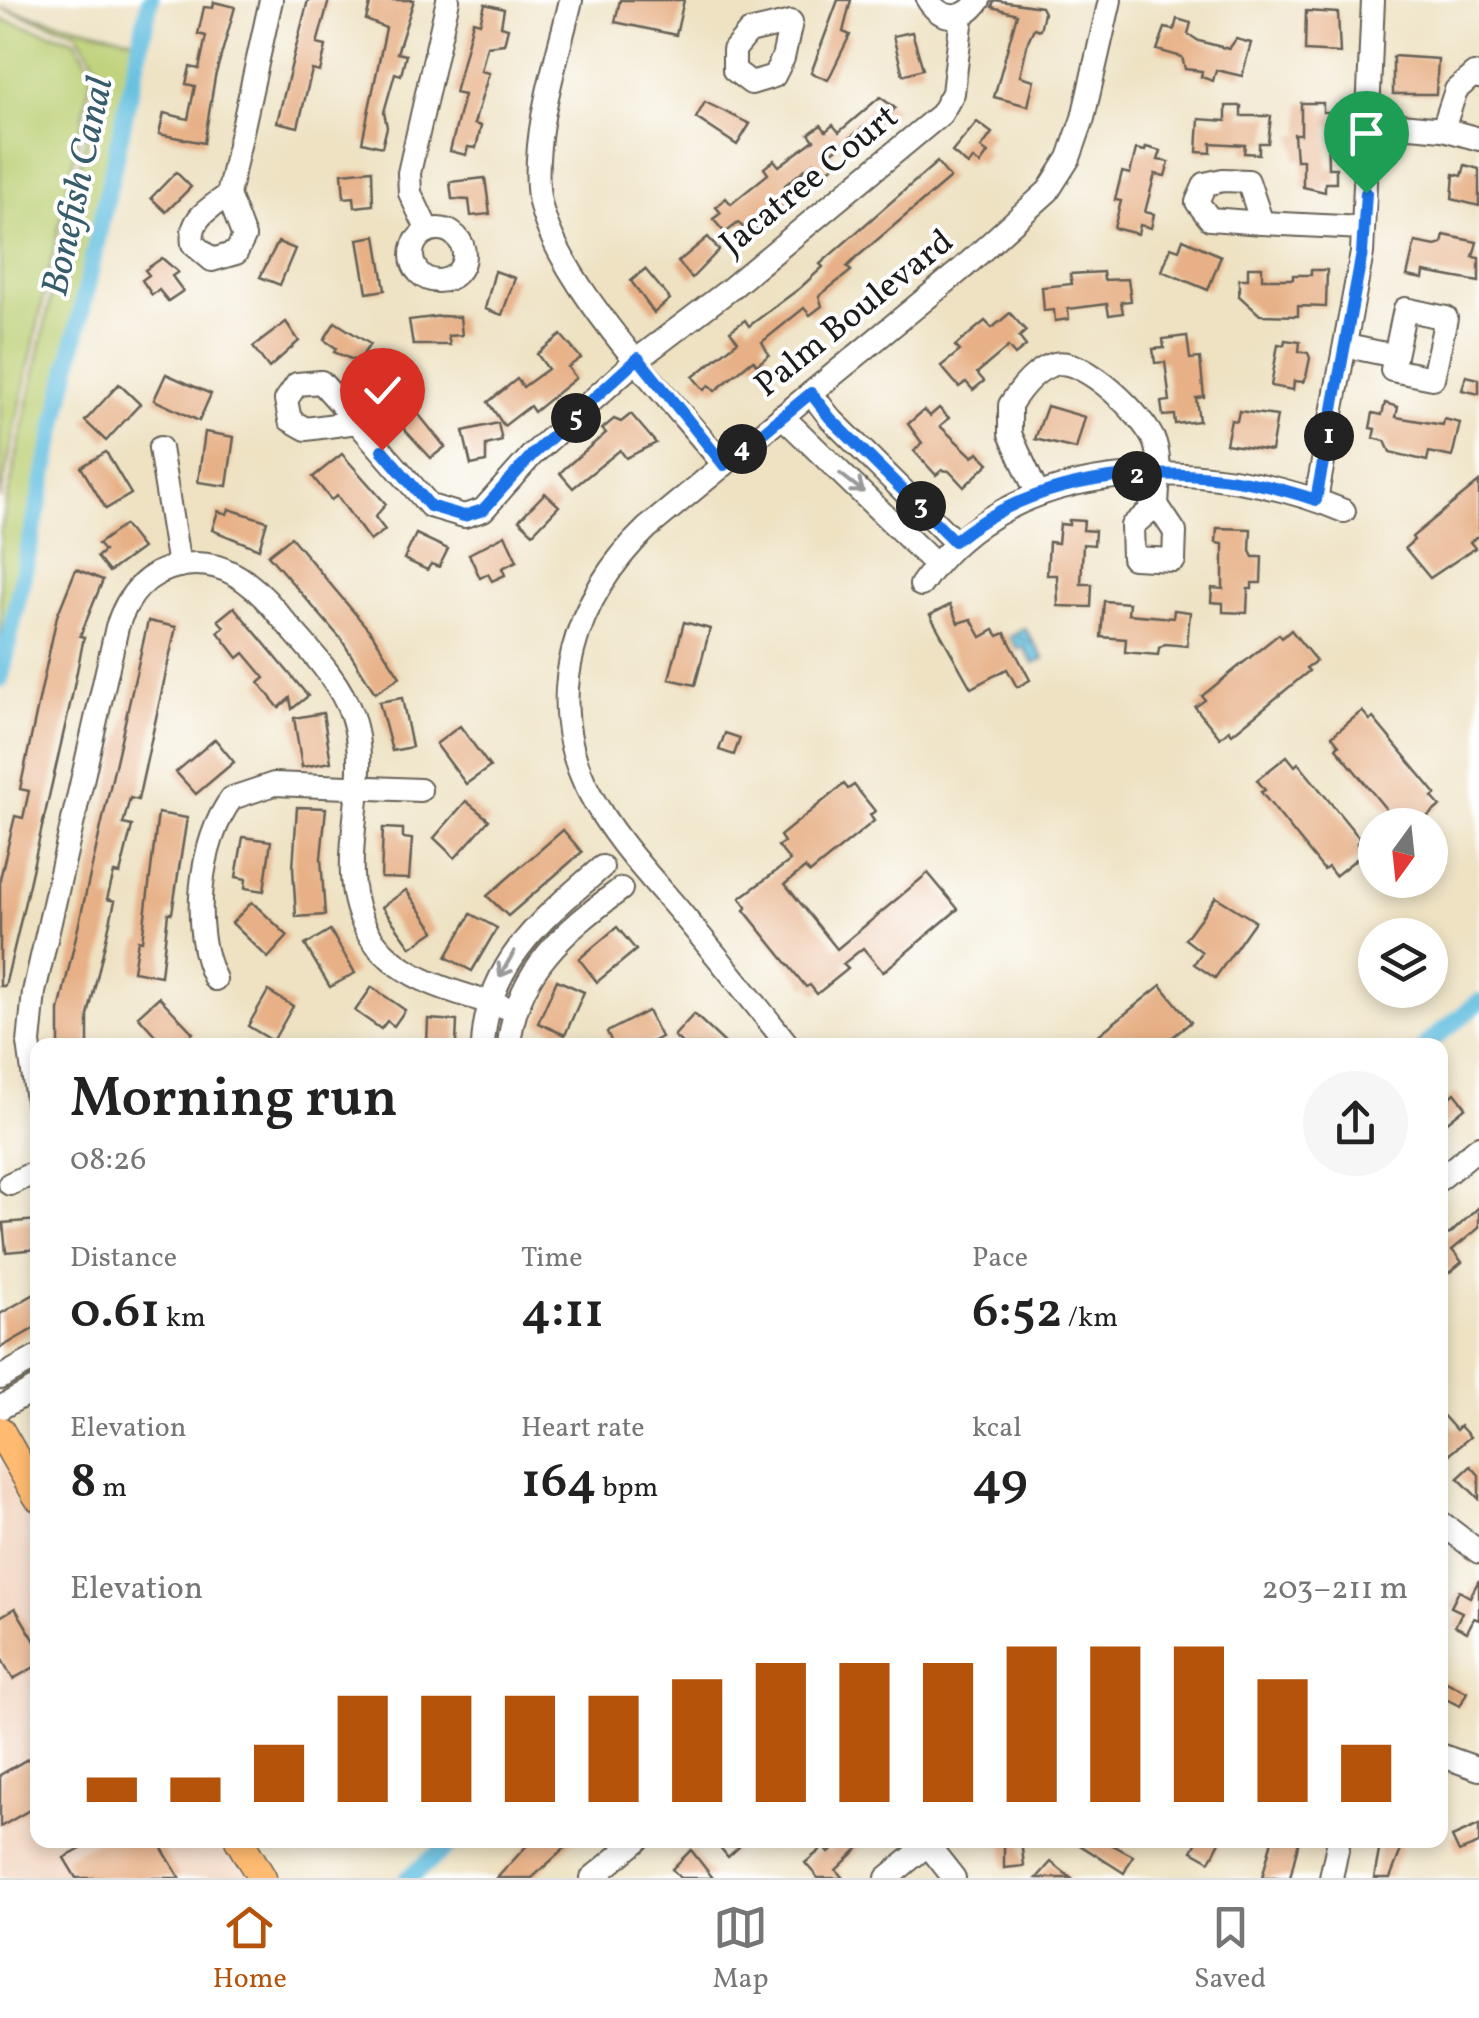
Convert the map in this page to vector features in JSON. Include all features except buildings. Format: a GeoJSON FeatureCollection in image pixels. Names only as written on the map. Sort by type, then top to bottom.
{"type":"FeatureCollection","features":[{"type":"Feature","properties":{"kind":"main road"},"geometry":{"type":"LineString","coordinates":[[0,1431],[30,1483]]}},
{"type":"Feature","properties":{"kind":"main road"},"geometry":{"type":"LineString","coordinates":[[244,1848],[262,1878]]}},
{"type":"Feature","properties":{"kind":"street"},"geometry":{"type":"LineString","coordinates":[[228,195],[271,0]]}},
{"type":"Feature","properties":{"kind":"street"},"geometry":{"type":"LineString","coordinates":[[428,230],[410,193],[408,173],[448,0]]}},
{"type":"Feature","properties":{"kind":"street"},"geometry":{"type":"LineString","coordinates":[[570,0],[540,134],[541,216],[572,277],[724,465]]}},
{"type":"Feature","properties":{"kind":"street","name":"Jacatree Court"},"geometry":{"type":"LineString","coordinates":[[356,422],[430,506],[464,516],[483,510],[532,455],[638,358],[730,289],[941,114],[952,93],[970,8],[945,16],[928,0]]}},
{"type":"Feature","properties":{"kind":"street","name":"Palm Boulevard"},"geometry":{"type":"LineString","coordinates":[[782,1038],[610,825],[588,790],[568,716],[571,651],[604,575],[646,528],[1048,190],[1070,158],[1110,0]]}},
{"type":"Feature","properties":{"kind":"street"},"geometry":{"type":"LineString","coordinates":[[1316,500],[1347,346],[1363,228],[1373,0]]}},
{"type":"Feature","properties":{"kind":"street"},"geometry":{"type":"LineString","coordinates":[[1442,129],[1456,90],[1474,74],[1479,76]]}},
{"type":"Feature","properties":{"kind":"street"},"geometry":{"type":"LineString","coordinates":[[1368,122],[1442,129],[1479,138]]}},
{"type":"Feature","properties":{"kind":"street"},"geometry":{"type":"LineString","coordinates":[[1262,223],[1363,228]]}},
{"type":"Feature","properties":{"kind":"street"},"geometry":{"type":"LineString","coordinates":[[1347,346],[1395,356]]}},
{"type":"Feature","properties":{"kind":"street"},"geometry":{"type":"LineString","coordinates":[[1036,493],[1010,434],[1010,404],[1020,389],[1055,364],[1071,364],[1124,400],[1155,442],[1157,505]]}},
{"type":"Feature","properties":{"kind":"street"},"geometry":{"type":"LineString","coordinates":[[811,393],[830,418],[954,541]]}},
{"type":"Feature","properties":{"kind":"street"},"geometry":{"type":"LineString","coordinates":[[782,416],[935,564]]}},
{"type":"Feature","properties":{"kind":"street"},"geometry":{"type":"LineString","coordinates":[[160,448],[179,566]]}},
{"type":"Feature","properties":{"kind":"street"},"geometry":{"type":"LineString","coordinates":[[920,585],[954,541],[993,514],[1036,493],[1159,475],[1248,482],[1344,511]]}},
{"type":"Feature","properties":{"kind":"street"},"geometry":{"type":"LineString","coordinates":[[30,1056],[34,992],[116,627],[143,581],[179,566],[226,569],[244,578],[326,672],[353,719],[359,755],[352,866],[358,909],[367,932],[394,965],[441,987],[514,1010]]}},
{"type":"Feature","properties":{"kind":"street"},"geometry":{"type":"LineString","coordinates":[[214,979],[202,955],[198,932],[209,852],[220,813],[232,798],[252,788],[294,784],[420,790]]}},
{"type":"Feature","properties":{"kind":"street"},"geometry":{"type":"LineString","coordinates":[[484,1038],[490,1002],[518,945],[602,867]]}},
{"type":"Feature","properties":{"kind":"street"},"geometry":{"type":"LineString","coordinates":[[509,1038],[514,1010],[545,953],[579,920],[621,889]]}},
{"type":"Feature","properties":{"kind":"street"},"geometry":{"type":"LineString","coordinates":[[562,901],[579,920]]}},
{"type":"Feature","properties":{"kind":"street"},"geometry":{"type":"LineString","coordinates":[[1448,1172],[1479,1147]]}},
{"type":"Feature","properties":{"kind":"street"},"geometry":{"type":"LineString","coordinates":[[10,1184],[30,1175]]}},
{"type":"Feature","properties":{"kind":"street"},"geometry":{"type":"LineString","coordinates":[[0,1378],[30,1361]]}},
{"type":"Feature","properties":{"kind":"street"},"geometry":{"type":"LineString","coordinates":[[0,1408],[30,1391]]}},
{"type":"Feature","properties":{"kind":"street"},"geometry":{"type":"LineString","coordinates":[[1448,1528],[1479,1552]]}},
{"type":"Feature","properties":{"kind":"street"},"geometry":{"type":"LineString","coordinates":[[1448,1757],[1479,1769]]}},
{"type":"Feature","properties":{"kind":"street"},"geometry":{"type":"LineString","coordinates":[[592,1878],[628,1848]]}},
{"type":"Feature","properties":{"kind":"street"},"geometry":{"type":"LineString","coordinates":[[888,1878],[924,1848]]}},
{"type":"Feature","properties":{"kind":"street"},"geometry":{"type":"LineString","coordinates":[[935,1848],[954,1878]]}},
{"type":"Feature","properties":{"kind":"street"},"geometry":{"type":"LineString","coordinates":[[1331,1878],[1337,1848]]}},
{"type":"Feature","properties":{"kind":"shaded area"},"geometry":{"type":"Polygon","coordinates":[[[0,1449],[30,1503],[30,1848],[234,1848],[251,1878],[0,1878],[0,1449]]]}},
{"type":"Feature","properties":{"kind":"green space"},"geometry":{"type":"Polygon","coordinates":[[[0,8],[141,41],[0,650],[0,533],[100,71],[77,32],[0,8]]]}},
{"type":"Feature","properties":{"kind":"green space"},"geometry":{"type":"Polygon","coordinates":[[[0,19],[75,40],[93,71],[0,499],[0,19]]]}},
{"type":"Feature","properties":{"kind":"water"},"geometry":{"type":"Polygon","coordinates":[[[1024,628],[1044,659],[1033,664],[1024,647],[1018,649],[1010,637],[1024,628]]]}},
{"type":"Feature","properties":{"kind":"waterway","name":"Bonefish Canal"},"geometry":{"type":"LineString","coordinates":[[0,679],[150,0]]}},
{"type":"Feature","properties":{"kind":"waterway"},"geometry":{"type":"LineString","coordinates":[[1435,1038],[1479,1002]]}},
{"type":"Feature","properties":{"kind":"waterway"},"geometry":{"type":"LineString","coordinates":[[408,1878],[445,1848]]}},
{"type":"Feature","properties":{"kind":"route"},"geometry":{"type":"LineString","coordinates":[[382,450],[430,506],[446,514],[464,516],[483,510],[532,455],[616,383],[638,358],[724,465],[811,393],[830,418],[954,541],[993,514],[1036,493],[1138,476],[1200,476],[1248,482],[1316,500],[1347,346],[1362,253],[1366,193]]}}]}
